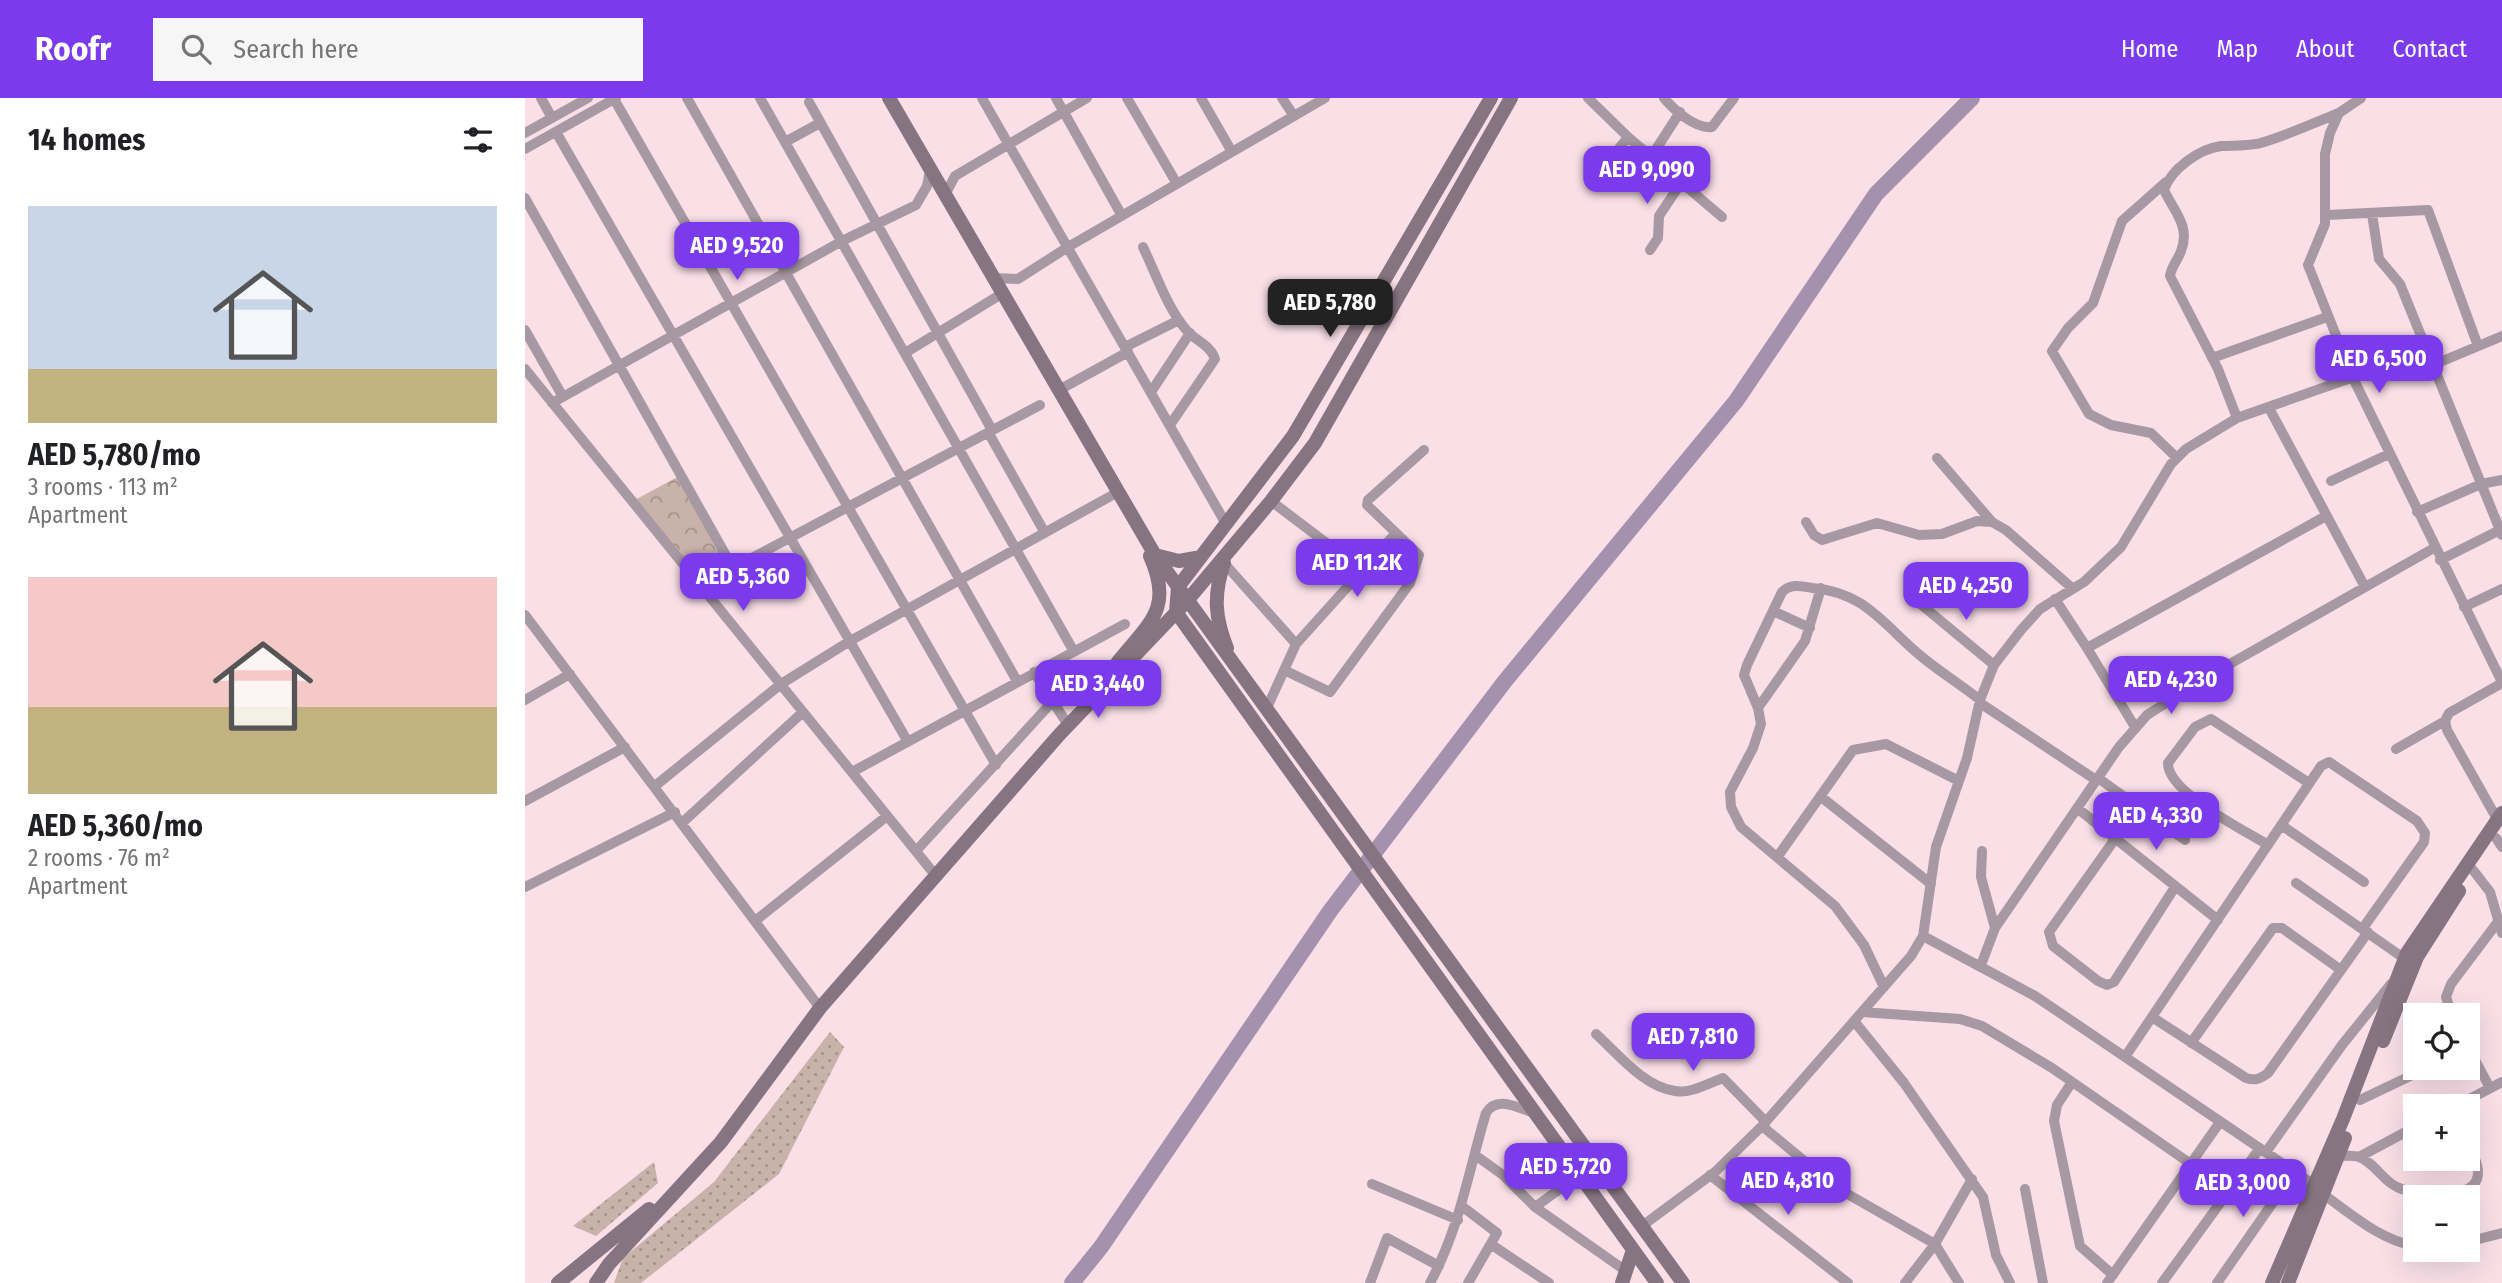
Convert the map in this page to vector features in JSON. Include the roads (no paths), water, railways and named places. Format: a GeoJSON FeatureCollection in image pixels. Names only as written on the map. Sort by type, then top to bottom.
{"type":"FeatureCollection","features":[{"type":"Feature","properties":{"kind":"street"},"geometry":{"type":"LineString","coordinates":[[541,98],[552,118]]}},
{"type":"Feature","properties":{"kind":"street"},"geometry":{"type":"LineString","coordinates":[[525,132],[588,98]]}},
{"type":"Feature","properties":{"kind":"street"},"geometry":{"type":"LineString","coordinates":[[687,98],[1017,681]]}},
{"type":"Feature","properties":{"kind":"street"},"geometry":{"type":"LineString","coordinates":[[760,98],[961,447],[1073,650]]}},
{"type":"Feature","properties":{"kind":"street"},"geometry":{"type":"LineString","coordinates":[[889,98],[1155,555],[1178,587],[1181,607],[1313,807],[1657,1283]]}},
{"type":"Feature","properties":{"kind":"street"},"geometry":{"type":"LineString","coordinates":[[982,98],[1226,524]]}},
{"type":"Feature","properties":{"kind":"street"},"geometry":{"type":"LineString","coordinates":[[1056,98],[1122,216]]}},
{"type":"Feature","properties":{"kind":"street"},"geometry":{"type":"LineString","coordinates":[[945,195],[955,176],[1087,98]]}},
{"type":"Feature","properties":{"kind":"street"},"geometry":{"type":"LineString","coordinates":[[1127,98],[1177,184]]}},
{"type":"Feature","properties":{"kind":"street"},"geometry":{"type":"LineString","coordinates":[[1201,98],[1232,152]]}},
{"type":"Feature","properties":{"kind":"street"},"geometry":{"type":"LineString","coordinates":[[1282,98],[1294,116]]}},
{"type":"Feature","properties":{"kind":"street"},"geometry":{"type":"LineString","coordinates":[[994,278],[1018,279],[1067,247],[1325,98]]}},
{"type":"Feature","properties":{"kind":"street"},"geometry":{"type":"LineString","coordinates":[[1178,587],[1293,436],[1491,98]]}},
{"type":"Feature","properties":{"kind":"street"},"geometry":{"type":"LineString","coordinates":[[1063,730],[1225,559],[1315,443],[1511,98]]}},
{"type":"Feature","properties":{"kind":"street"},"geometry":{"type":"LineString","coordinates":[[1588,98],[1627,137],[1722,217]]}},
{"type":"Feature","properties":{"kind":"street"},"geometry":{"type":"LineString","coordinates":[[1664,98],[1695,123],[1712,127],[1734,98]]}},
{"type":"Feature","properties":{"kind":"street"},"geometry":{"type":"LineString","coordinates":[[2177,458],[2151,433],[2111,425],[2088,414],[2052,351],[2068,328],[2094,303],[2122,221],[2198,153],[2221,146],[2239,147],[2261,143],[2339,113],[2361,98]]}},
{"type":"Feature","properties":{"kind":"street"},"geometry":{"type":"LineString","coordinates":[[525,149],[615,99],[996,765]]}},
{"type":"Feature","properties":{"kind":"street"},"geometry":{"type":"LineString","coordinates":[[809,102],[1045,533]]}},
{"type":"Feature","properties":{"kind":"street"},"geometry":{"type":"LineString","coordinates":[[1651,158],[1680,112]]}},
{"type":"Feature","properties":{"kind":"street"},"geometry":{"type":"LineString","coordinates":[[2339,113],[2325,154],[2327,215],[2322,236],[2308,265],[2353,378],[2502,682],[2449,713],[2445,721],[2396,749]]}},
{"type":"Feature","properties":{"kind":"street"},"geometry":{"type":"LineString","coordinates":[[785,142],[820,123]]}},
{"type":"Feature","properties":{"kind":"street"},"geometry":{"type":"LineString","coordinates":[[556,132],[908,741]]}},
{"type":"Feature","properties":{"kind":"street"},"geometry":{"type":"LineString","coordinates":[[1593,181],[1627,137]]}},
{"type":"Feature","properties":{"kind":"street"},"geometry":{"type":"LineString","coordinates":[[552,403],[842,241],[916,205],[927,186],[930,170]]}},
{"type":"Feature","properties":{"kind":"street"},"geometry":{"type":"LineString","coordinates":[[2167,181],[2164,190],[2179,215],[2184,235],[2171,276],[2212,358],[2237,418]]}},
{"type":"Feature","properties":{"kind":"street"},"geometry":{"type":"LineString","coordinates":[[1650,250],[1658,238],[1659,216],[1681,183]]}},
{"type":"Feature","properties":{"kind":"street"},"geometry":{"type":"LineString","coordinates":[[525,198],[733,568]]}},
{"type":"Feature","properties":{"kind":"street"},"geometry":{"type":"LineString","coordinates":[[2327,215],[2372,214],[2417,208],[2428,210],[2432,214],[2478,346]]}},
{"type":"Feature","properties":{"kind":"street"},"geometry":{"type":"LineString","coordinates":[[2372,214],[2379,259],[2400,284],[2501,533],[2440,560]]}},
{"type":"Feature","properties":{"kind":"street"},"geometry":{"type":"LineString","coordinates":[[1143,247],[1179,320],[1190,333],[1213,351],[1215,359],[1170,425]]}},
{"type":"Feature","properties":{"kind":"street"},"geometry":{"type":"LineString","coordinates":[[905,353],[1003,293]]}},
{"type":"Feature","properties":{"kind":"street"},"geometry":{"type":"LineString","coordinates":[[2212,358],[2327,317]]}},
{"type":"Feature","properties":{"kind":"street"},"geometry":{"type":"LineString","coordinates":[[1059,390],[1179,320]]}},
{"type":"Feature","properties":{"kind":"street"},"geometry":{"type":"LineString","coordinates":[[525,330],[563,397]]}},
{"type":"Feature","properties":{"kind":"street"},"geometry":{"type":"LineString","coordinates":[[1151,392],[1190,333]]}},
{"type":"Feature","properties":{"kind":"street"},"geometry":{"type":"LineString","coordinates":[[2434,365],[2502,336]]}},
{"type":"Feature","properties":{"kind":"street"},"geometry":{"type":"LineString","coordinates":[[1642,1226],[1710,1175],[1764,1124],[1911,957],[1923,936],[1936,847],[1959,781],[1980,701],[1994,665],[2021,630],[2055,599],[2102,566],[2121,547],[2177,458],[2203,437],[2237,418],[2428,351]]}},
{"type":"Feature","properties":{"kind":"street"},"geometry":{"type":"LineString","coordinates":[[525,369],[936,876]]}},
{"type":"Feature","properties":{"kind":"street"},"geometry":{"type":"LineString","coordinates":[[701,585],[1041,405]]}},
{"type":"Feature","properties":{"kind":"street"},"geometry":{"type":"LineString","coordinates":[[2269,408],[2365,587]]}},
{"type":"Feature","properties":{"kind":"street"},"geometry":{"type":"LineString","coordinates":[[1284,670],[1327,692],[1333,690],[1410,583],[1419,555],[1370,510],[1368,500],[1424,450]]}},
{"type":"Feature","properties":{"kind":"street"},"geometry":{"type":"LineString","coordinates":[[2331,481],[2389,454]]}},
{"type":"Feature","properties":{"kind":"street"},"geometry":{"type":"LineString","coordinates":[[1937,458],[1992,522],[2006,530],[2072,588]]}},
{"type":"Feature","properties":{"kind":"street"},"geometry":{"type":"LineString","coordinates":[[2417,512],[2481,484],[2502,480]]}},
{"type":"Feature","properties":{"kind":"street"},"geometry":{"type":"LineString","coordinates":[[655,786],[781,684],[850,641],[1118,492]]}},
{"type":"Feature","properties":{"kind":"street"},"geometry":{"type":"LineString","coordinates":[[1271,501],[1362,570]]}},
{"type":"Feature","properties":{"kind":"street"},"geometry":{"type":"LineString","coordinates":[[596,1283],[609,1264],[720,1142],[820,1008],[1063,730],[1153,618],[1160,604],[1159,581],[1130,512]]}},
{"type":"Feature","properties":{"kind":"street"},"geometry":{"type":"LineString","coordinates":[[2087,649],[2326,516]]}},
{"type":"Feature","properties":{"kind":"street"},"geometry":{"type":"LineString","coordinates":[[1806,522],[1814,535],[1822,540],[1877,523],[1919,535],[1942,534],[1977,521],[1992,522]]}},
{"type":"Feature","properties":{"kind":"street"},"geometry":{"type":"LineString","coordinates":[[1266,710],[1296,644],[1395,534]]}},
{"type":"Feature","properties":{"kind":"street"},"geometry":{"type":"LineString","coordinates":[[1981,965],[1995,928],[2135,727],[2165,702],[2434,548]]}},
{"type":"Feature","properties":{"kind":"street"},"geometry":{"type":"LineString","coordinates":[[1155,555],[1179,561],[1201,557]]}},
{"type":"Feature","properties":{"kind":"street"},"geometry":{"type":"LineString","coordinates":[[1225,559],[1296,644]]}},
{"type":"Feature","properties":{"kind":"street"},"geometry":{"type":"LineString","coordinates":[[1225,559],[1215,599],[1217,625],[1237,672]]}},
{"type":"Feature","properties":{"kind":"street"},"geometry":{"type":"LineString","coordinates":[[1884,987],[1852,926],[1813,884],[1741,827],[1731,807],[1730,792],[1753,748],[1761,724],[1758,708],[1744,675],[1786,588],[1821,588],[1839,592],[1877,614],[1915,651],[1980,701],[2185,841]]}},
{"type":"Feature","properties":{"kind":"street"},"geometry":{"type":"LineString","coordinates":[[1758,708],[1793,662],[1810,628],[1821,588]]}},
{"type":"Feature","properties":{"kind":"street"},"geometry":{"type":"LineString","coordinates":[[2464,607],[2502,589]]}},
{"type":"Feature","properties":{"kind":"street"},"geometry":{"type":"LineString","coordinates":[[2055,599],[2135,727]]}},
{"type":"Feature","properties":{"kind":"street"},"geometry":{"type":"LineString","coordinates":[[1918,602],[1994,665]]}},
{"type":"Feature","properties":{"kind":"street"},"geometry":{"type":"LineString","coordinates":[[1181,607],[1237,672],[1334,800],[1683,1283]]}},
{"type":"Feature","properties":{"kind":"street"},"geometry":{"type":"LineString","coordinates":[[1773,611],[1810,628]]}},
{"type":"Feature","properties":{"kind":"street"},"geometry":{"type":"LineString","coordinates":[[525,615],[820,1008]]}},
{"type":"Feature","properties":{"kind":"street"},"geometry":{"type":"LineString","coordinates":[[852,772],[1125,624]]}},
{"type":"Feature","properties":{"kind":"street"},"geometry":{"type":"LineString","coordinates":[[1034,672],[1053,701],[1063,730]]}},
{"type":"Feature","properties":{"kind":"street"},"geometry":{"type":"LineString","coordinates":[[525,700],[569,674]]}},
{"type":"Feature","properties":{"kind":"street"},"geometry":{"type":"LineString","coordinates":[[916,851],[1053,701]]}},
{"type":"Feature","properties":{"kind":"street"},"geometry":{"type":"LineString","coordinates":[[683,822],[803,712]]}},
{"type":"Feature","properties":{"kind":"street"},"geometry":{"type":"LineString","coordinates":[[2268,845],[2185,792],[2171,778],[2168,763],[2195,727],[2211,719],[2309,783]]}},
{"type":"Feature","properties":{"kind":"street"},"geometry":{"type":"LineString","coordinates":[[2445,721],[2447,730],[2500,829]]}},
{"type":"Feature","properties":{"kind":"street"},"geometry":{"type":"LineString","coordinates":[[1777,856],[1853,750],[1885,744],[1959,781]]}},
{"type":"Feature","properties":{"kind":"street"},"geometry":{"type":"LineString","coordinates":[[525,802],[625,747]]}},
{"type":"Feature","properties":{"kind":"street"},"geometry":{"type":"LineString","coordinates":[[2125,1057],[2321,766],[2329,762],[2417,821],[2425,833],[2424,842],[2341,970],[2268,1073],[2254,1081],[2246,1078],[2152,1017]]}},
{"type":"Feature","properties":{"kind":"street"},"geometry":{"type":"LineString","coordinates":[[1820,796],[1931,884]]}},
{"type":"Feature","properties":{"kind":"street"},"geometry":{"type":"LineString","coordinates":[[2077,808],[2218,920]]}},
{"type":"Feature","properties":{"kind":"street"},"geometry":{"type":"LineString","coordinates":[[525,887],[675,812]]}},
{"type":"Feature","properties":{"kind":"street"},"geometry":{"type":"LineString","coordinates":[[755,921],[887,816]]}},
{"type":"Feature","properties":{"kind":"street"},"geometry":{"type":"LineString","coordinates":[[2281,825],[2364,882]]}},
{"type":"Feature","properties":{"kind":"street"},"geometry":{"type":"LineString","coordinates":[[2272,1283],[2338,1156],[2417,957],[2500,829]]}},
{"type":"Feature","properties":{"kind":"street"},"geometry":{"type":"LineString","coordinates":[[2287,1283],[2405,959],[2451,885],[2500,829]]}},
{"type":"Feature","properties":{"kind":"street"},"geometry":{"type":"LineString","coordinates":[[2115,839],[2049,932],[2053,946],[2098,981],[2107,985],[2114,982],[2175,887]]}},
{"type":"Feature","properties":{"kind":"street"},"geometry":{"type":"LineString","coordinates":[[1982,851],[1981,877],[1995,928]]}},
{"type":"Feature","properties":{"kind":"street"},"geometry":{"type":"LineString","coordinates":[[2447,1003],[2445,997],[2451,984],[2500,928],[2490,892],[2473,870]]}},
{"type":"Feature","properties":{"kind":"street"},"geometry":{"type":"LineString","coordinates":[[2297,883],[2405,959]]}},
{"type":"Feature","properties":{"kind":"street"},"geometry":{"type":"LineString","coordinates":[[2191,1043],[2273,928],[2282,928],[2341,970]]}},
{"type":"Feature","properties":{"kind":"street"},"geometry":{"type":"LineString","coordinates":[[1923,936],[2035,996],[2263,1150],[2374,1230],[2403,1244]]}},
{"type":"Feature","properties":{"kind":"street"},"geometry":{"type":"LineString","coordinates":[[2162,1283],[2342,1045],[2399,975]]}},
{"type":"Feature","properties":{"kind":"street"},"geometry":{"type":"LineString","coordinates":[[1862,1012],[1960,1019],[1982,1026],[2072,1082],[2191,1164]]}},
{"type":"Feature","properties":{"kind":"street"},"geometry":{"type":"LineString","coordinates":[[1854,1021],[1904,1083],[1983,1197],[1996,1255],[2008,1278],[1998,1283]]}},
{"type":"Feature","properties":{"kind":"street"},"geometry":{"type":"LineString","coordinates":[[1596,1034],[1639,1073],[1676,1092],[1723,1078],[1764,1124],[1837,1188],[1935,1244],[1959,1283]]}},
{"type":"Feature","properties":{"kind":"street"},"geometry":{"type":"LineString","coordinates":[[2480,1069],[2490,1088]]}},
{"type":"Feature","properties":{"kind":"street"},"geometry":{"type":"LineString","coordinates":[[2360,1100],[2403,1079]]}},
{"type":"Feature","properties":{"kind":"street"},"geometry":{"type":"LineString","coordinates":[[2072,1082],[2057,1105],[2054,1121],[2077,1236],[2089,1256],[2110,1279],[2220,1122]]}},
{"type":"Feature","properties":{"kind":"street"},"geometry":{"type":"LineString","coordinates":[[2479,1094],[2502,1082]]}},
{"type":"Feature","properties":{"kind":"street"},"geometry":{"type":"LineString","coordinates":[[1430,1283],[1463,1207],[1490,1106],[1499,1102],[1534,1113]]}},
{"type":"Feature","properties":{"kind":"street"},"geometry":{"type":"LineString","coordinates":[[2338,1156],[2359,1157],[2403,1133]]}},
{"type":"Feature","properties":{"kind":"street"},"geometry":{"type":"LineString","coordinates":[[1475,1156],[1497,1170],[1535,1207],[1624,1277],[1633,1250]]}},
{"type":"Feature","properties":{"kind":"street"},"geometry":{"type":"LineString","coordinates":[[2359,1157],[2397,1188],[2430,1195],[2467,1189],[2476,1182],[2476,1171]]}},
{"type":"Feature","properties":{"kind":"street"},"geometry":{"type":"LineString","coordinates":[[2217,1283],[2294,1172]]}},
{"type":"Feature","properties":{"kind":"street"},"geometry":{"type":"LineString","coordinates":[[1535,1207],[1579,1175]]}},
{"type":"Feature","properties":{"kind":"street"},"geometry":{"type":"LineString","coordinates":[[1710,1175],[1848,1283]]}},
{"type":"Feature","properties":{"kind":"street"},"geometry":{"type":"LineString","coordinates":[[1905,1283],[1935,1244],[1972,1179]]}},
{"type":"Feature","properties":{"kind":"street"},"geometry":{"type":"LineString","coordinates":[[1372,1184],[1458,1220]]}},
{"type":"Feature","properties":{"kind":"street"},"geometry":{"type":"LineString","coordinates":[[558,1283],[678,1186]]}},
{"type":"Feature","properties":{"kind":"street"},"geometry":{"type":"LineString","coordinates":[[2025,1189],[2043,1283]]}},
{"type":"Feature","properties":{"kind":"street"},"geometry":{"type":"LineString","coordinates":[[1463,1207],[1497,1233],[1468,1283]]}},
{"type":"Feature","properties":{"kind":"street"},"geometry":{"type":"LineString","coordinates":[[2480,1239],[2502,1233]]}},
{"type":"Feature","properties":{"kind":"street"},"geometry":{"type":"LineString","coordinates":[[1370,1283],[1387,1238],[1439,1266]]}},
{"type":"Feature","properties":{"kind":"street"},"geometry":{"type":"LineString","coordinates":[[1492,1245],[1549,1283]]}},
{"type":"Feature","properties":{"kind":"waterway"},"geometry":{"type":"LineString","coordinates":[[1072,1283],[1101,1247],[1330,911],[1505,681],[1736,401],[1876,194],[1972,98]]}}]}
